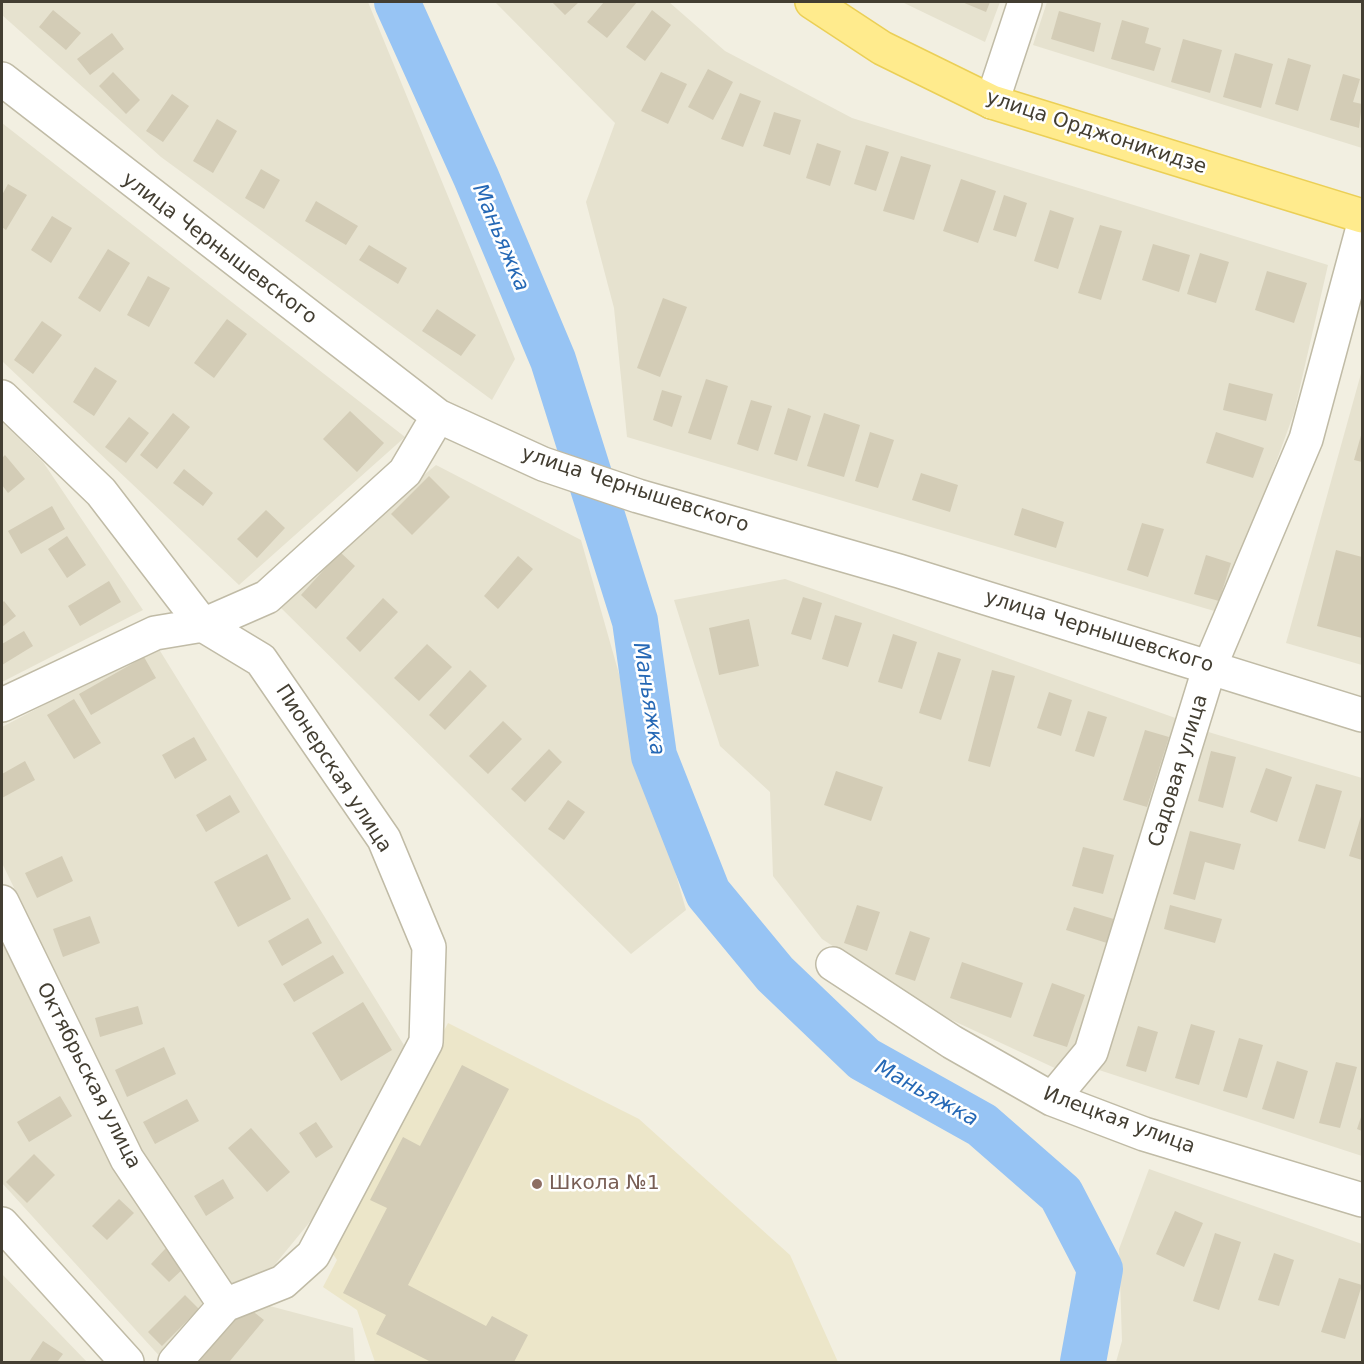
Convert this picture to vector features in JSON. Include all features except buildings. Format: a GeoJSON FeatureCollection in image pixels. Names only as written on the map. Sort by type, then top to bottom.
{"type":"FeatureCollection","features":[{"type":"Feature","properties":{"kind":"main road","name":"улица Орджоникидзе"},"geometry":{"type":"LineString","coordinates":[[812,2],[882,48],[992,102],[1362,216]]}},
{"type":"Feature","properties":{"kind":"street"},"geometry":{"type":"LineString","coordinates":[[992,102],[1025,2]]}},
{"type":"Feature","properties":{"kind":"street","name":"улица Чернышевского"},"geometry":{"type":"LineString","coordinates":[[2,79],[438,416],[543,464],[638,496],[899,571],[1362,715]]}},
{"type":"Feature","properties":{"kind":"street","name":"Садовая улица"},"geometry":{"type":"LineString","coordinates":[[1052,1099],[1091,1052],[1210,666],[1306,439],[1362,231]]}},
{"type":"Feature","properties":{"kind":"street","name":"Пионерская улица"},"geometry":{"type":"LineString","coordinates":[[2,398],[101,492],[203,625],[261,660],[384,839],[429,947],[426,1042],[313,1255],[284,1282],[225,1305],[175,1362]]}},
{"type":"Feature","properties":{"kind":"street"},"geometry":{"type":"LineString","coordinates":[[2,705],[155,633],[203,625],[267,597],[405,472],[438,416]]}},
{"type":"Feature","properties":{"kind":"street","name":"Октябрьская улица"},"geometry":{"type":"LineString","coordinates":[[2,902],[127,1159],[225,1305]]}},
{"type":"Feature","properties":{"kind":"street","name":"Илецкая улица"},"geometry":{"type":"LineString","coordinates":[[833,964],[952,1042],[1052,1099],[1144,1134],[1362,1200]]}},
{"type":"Feature","properties":{"kind":"street"},"geometry":{"type":"LineString","coordinates":[[2,1224],[127,1362]]}},
{"type":"Feature","properties":{"kind":"shaded area"},"geometry":{"type":"Polygon","coordinates":[[[2,2],[368,2],[515,359],[492,400],[161,157],[2,15],[2,2]]]}},
{"type":"Feature","properties":{"kind":"shaded area"},"geometry":{"type":"Polygon","coordinates":[[[495,2],[669,2],[725,51],[852,118],[1328,265],[1294,413],[1221,613],[627,437],[614,308],[586,202],[615,123],[495,2]]]}},
{"type":"Feature","properties":{"kind":"shaded area"},"geometry":{"type":"Polygon","coordinates":[[[902,2],[1000,2],[985,42],[902,2]]]}},
{"type":"Feature","properties":{"kind":"shaded area"},"geometry":{"type":"Polygon","coordinates":[[[1047,2],[1362,2],[1362,148],[1033,45],[1047,2]]]}},
{"type":"Feature","properties":{"kind":"shaded area"},"geometry":{"type":"Polygon","coordinates":[[[2,123],[405,437],[239,585],[2,361],[2,123]]]}},
{"type":"Feature","properties":{"kind":"shaded area"},"geometry":{"type":"Polygon","coordinates":[[[1362,370],[1362,665],[1286,643],[1362,370]]]}},
{"type":"Feature","properties":{"kind":"shaded area"},"geometry":{"type":"Polygon","coordinates":[[[2,422],[43,462],[143,610],[2,682],[2,422]]]}},
{"type":"Feature","properties":{"kind":"shaded area"},"geometry":{"type":"Polygon","coordinates":[[[436,465],[581,540],[686,910],[631,954],[280,607],[339,545],[436,465]]]}},
{"type":"Feature","properties":{"kind":"shaded area"},"geometry":{"type":"Polygon","coordinates":[[[785,579],[1181,720],[1082,1044],[1059,1070],[928,1009],[822,939],[773,876],[770,792],[720,746],[674,600],[785,579]]]}},
{"type":"Feature","properties":{"kind":"shaded area"},"geometry":{"type":"Polygon","coordinates":[[[157,646],[407,1050],[318,1212],[272,1268],[234,1290],[151,1171],[2,863],[2,727],[157,646]]]}},
{"type":"Feature","properties":{"kind":"shaded area"},"geometry":{"type":"Polygon","coordinates":[[[1205,731],[1362,778],[1362,1156],[1099,1070],[1205,731]]]}},
{"type":"Feature","properties":{"kind":"shaded area"},"geometry":{"type":"Polygon","coordinates":[[[2,940],[108,1153],[217,1304],[164,1361],[2,1183],[2,940]]]}},
{"type":"Feature","properties":{"kind":"shaded area","name":"Школа №1"},"geometry":{"type":"Polygon","coordinates":[[[448,1023],[639,1119],[790,1255],[838,1362],[375,1362],[357,1310],[323,1287],[337,1260],[329,1248],[448,1023]]]}},
{"type":"Feature","properties":{"kind":"shaded area"},"geometry":{"type":"Polygon","coordinates":[[[1149,1169],[1362,1244],[1362,1362],[1116,1362],[1122,1341],[1119,1249],[1149,1169]]]}},
{"type":"Feature","properties":{"kind":"shaded area"},"geometry":{"type":"Polygon","coordinates":[[[2,1274],[87,1362],[2,1362],[2,1274]]]}},
{"type":"Feature","properties":{"kind":"shaded area"},"geometry":{"type":"Polygon","coordinates":[[[247,1300],[353,1328],[355,1362],[194,1362],[247,1300]]]}},
{"type":"Feature","properties":{"kind":"waterway","name":"Маньяжка"},"geometry":{"type":"LineString","coordinates":[[397,2],[476,177],[553,360],[635,621],[654,756],[708,893],[775,974],[864,1059],[982,1125],[1061,1194],[1100,1269],[1083,1362]]}},
{"type":"Feature","properties":{"kind":"place","name":"Школа №1"},"geometry":{"type":"Point","coordinates":[537,1184]}}]}
